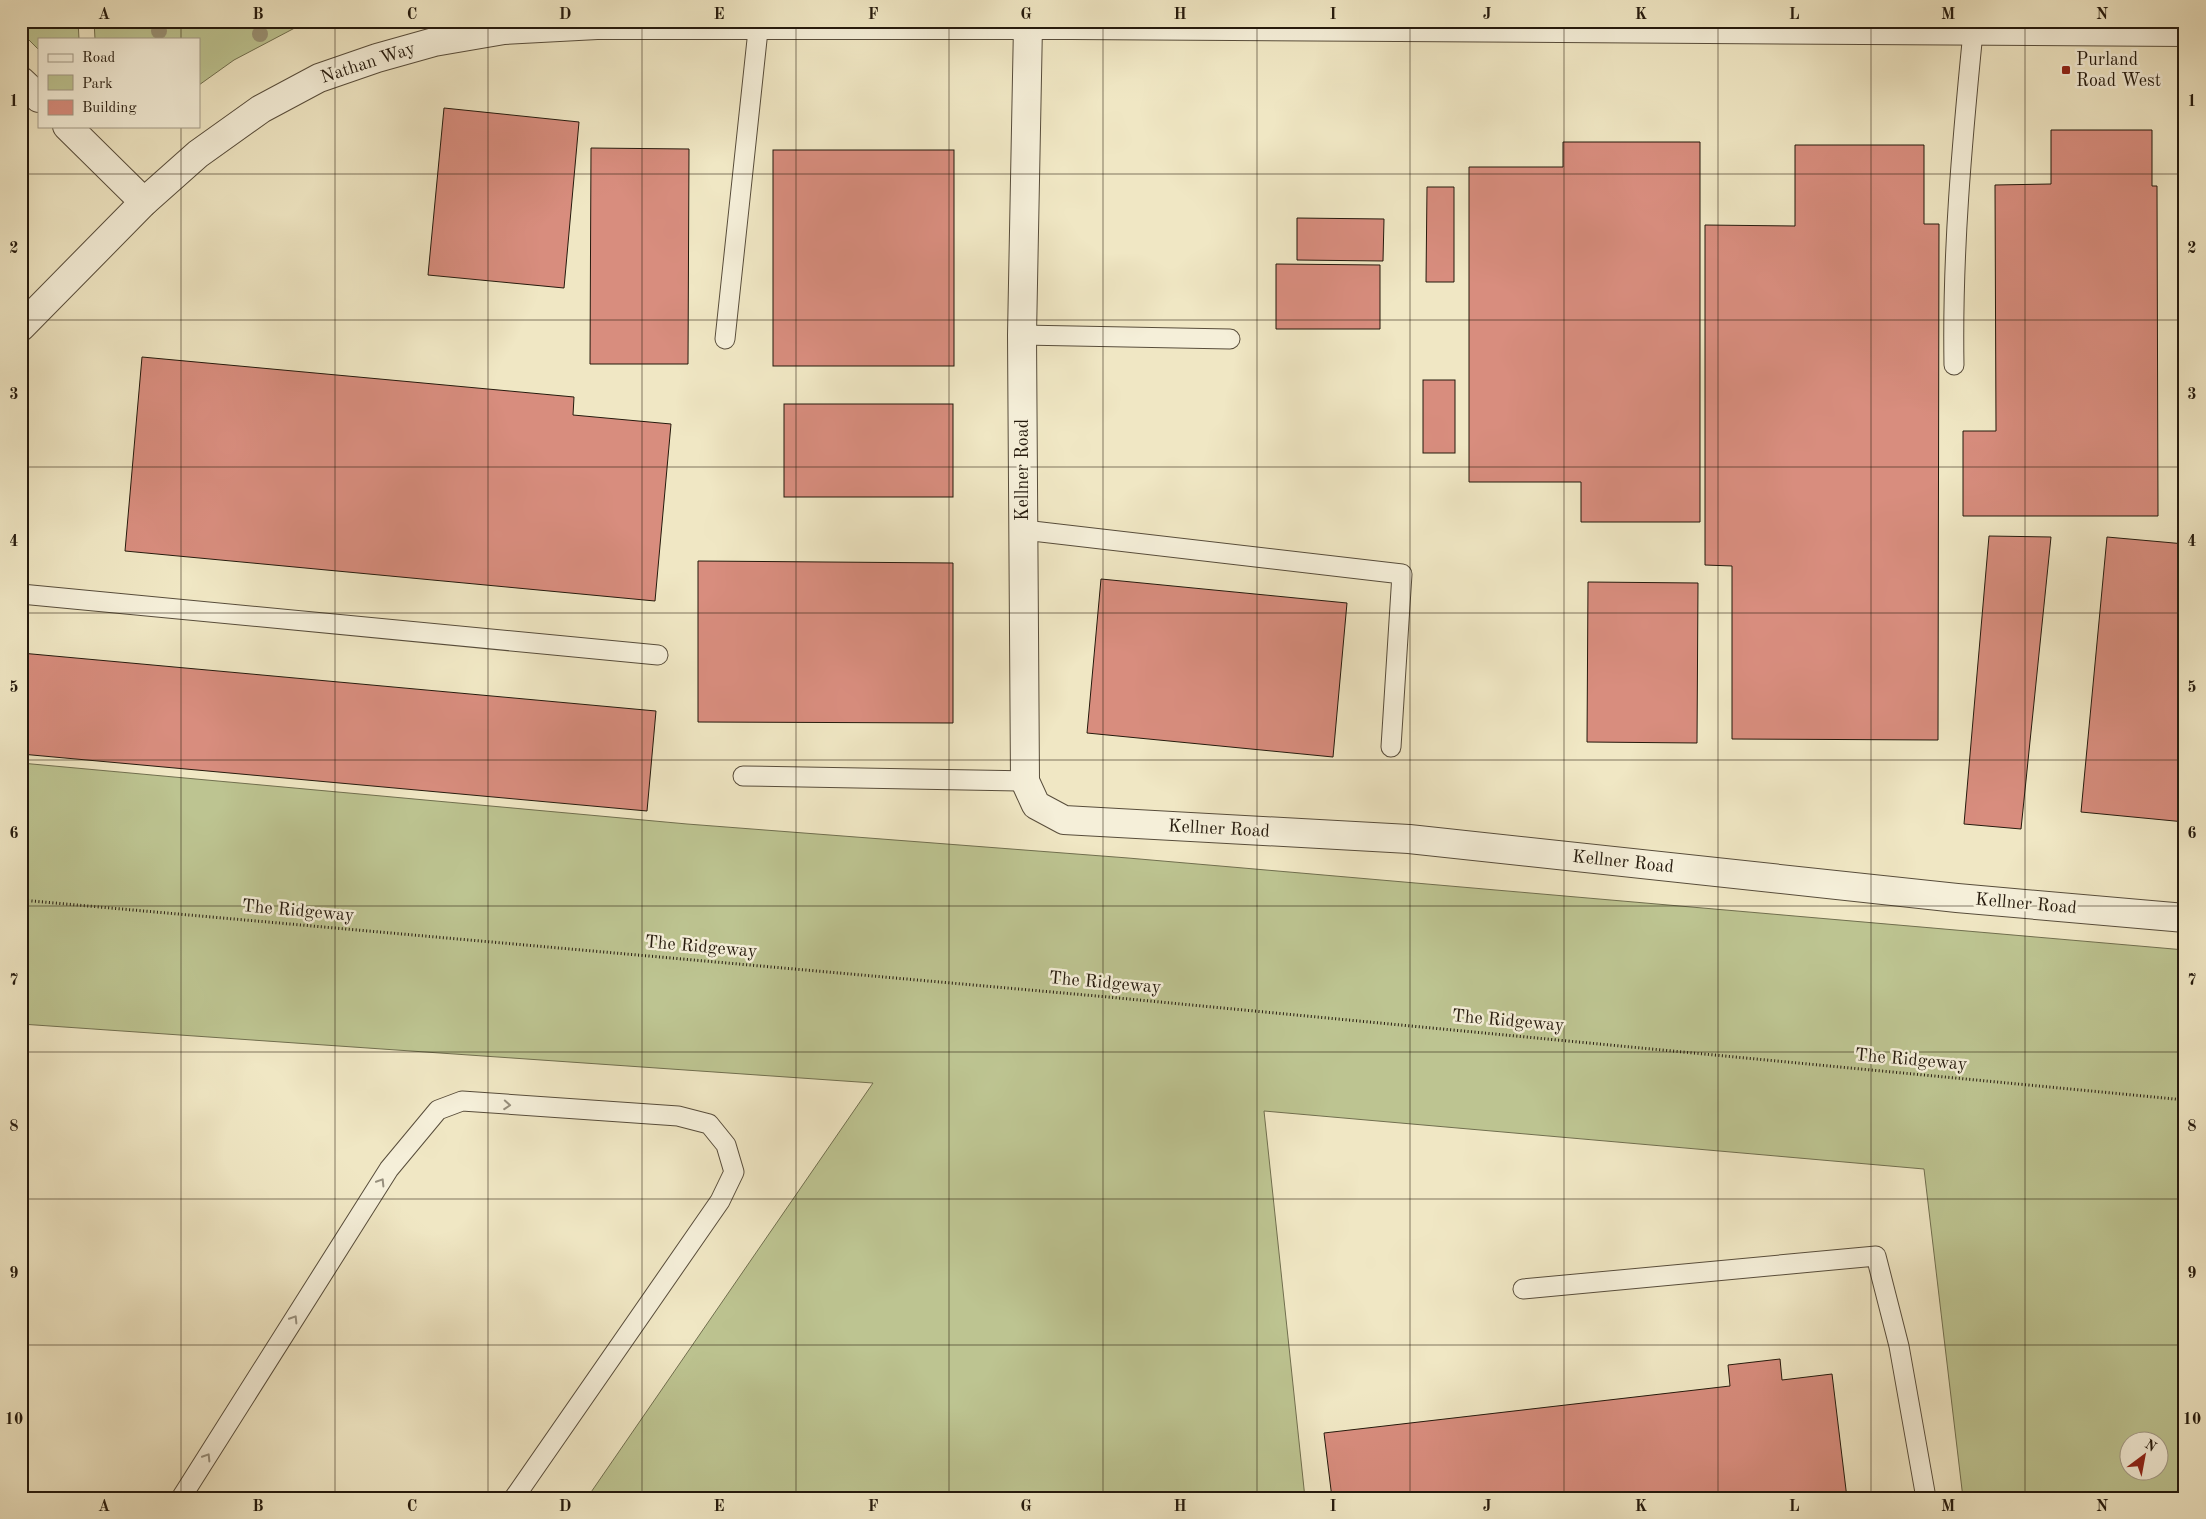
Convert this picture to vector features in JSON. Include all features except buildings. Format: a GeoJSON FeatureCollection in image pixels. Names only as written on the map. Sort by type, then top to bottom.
{"type":"FeatureCollection","features":[{"type":"Feature","properties":{"kind":"street","name":"Nathan Way"},"geometry":{"type":"LineString","coordinates":[[21,327],[144,202],[198,154],[261,109],[319,78],[377,58],[434,42],[504,30],[597,25],[759,23],[1028,25],[1072,23],[1973,32],[2185,32]]}},
{"type":"Feature","properties":{"kind":"street","name":"Kellner Road"},"geometry":{"type":"LineString","coordinates":[[1028,25],[1022,334],[1024,781],[1036,805],[1064,820],[1410,839],[1957,898],[2185,918]]}},
{"type":"Feature","properties":{"kind":"street"},"geometry":{"type":"LineString","coordinates":[[21,81],[38,97]]}},
{"type":"Feature","properties":{"kind":"street"},"geometry":{"type":"LineString","coordinates":[[69,128],[144,202]]}},
{"type":"Feature","properties":{"kind":"lane"},"geometry":{"type":"LineString","coordinates":[[725,339],[759,23]]}},
{"type":"Feature","properties":{"kind":"lane"},"geometry":{"type":"LineString","coordinates":[[1954,365],[1953,317],[1958,195],[1973,32]]}},
{"type":"Feature","properties":{"kind":"lane"},"geometry":{"type":"LineString","coordinates":[[1022,334],[1230,339]]}},
{"type":"Feature","properties":{"kind":"lane"},"geometry":{"type":"LineString","coordinates":[[1024,530],[1402,574],[1391,747]]}},
{"type":"Feature","properties":{"kind":"lane"},"geometry":{"type":"LineString","coordinates":[[21,594],[658,655]]}},
{"type":"Feature","properties":{"kind":"lane"},"geometry":{"type":"LineString","coordinates":[[743,776],[1024,781]]}},
{"type":"Feature","properties":{"kind":"lane"},"geometry":{"type":"LineString","coordinates":[[180,1498],[389,1169],[438,1110],[462,1101],[678,1116],[710,1124],[726,1145],[734,1172],[720,1201],[514,1498]]}},
{"type":"Feature","properties":{"kind":"lane"},"geometry":{"type":"LineString","coordinates":[[1523,1289],[1876,1256],[1899,1346],[1926,1498]]}},
{"type":"Feature","properties":{"kind":"path","name":"The Ridgeway"},"geometry":{"type":"LineString","coordinates":[[21,900],[1118,998],[2185,1100]]}},
{"type":"Feature","properties":{"kind":"green space"},"geometry":{"type":"Polygon","coordinates":[[[21,21],[78,21],[79,38],[38,38],[38,49],[21,32],[21,21]]]}},
{"type":"Feature","properties":{"kind":"green space"},"geometry":{"type":"Polygon","coordinates":[[[94,21],[308,21],[234,60],[200,84],[200,38],[95,38],[94,21]]]}},
{"type":"Feature","properties":{"kind":"green space"},"geometry":{"type":"Polygon","coordinates":[[[21,763],[687,824],[1128,858],[2185,950],[2185,1498],[1963,1498],[1924,1169],[1264,1111],[1305,1498],[587,1498],[873,1083],[21,1024],[21,763]]]}},
{"type":"Feature","properties":{"kind":"place","name":"Purland Road West"},"geometry":{"type":"Point","coordinates":[2066,70]}}]}
